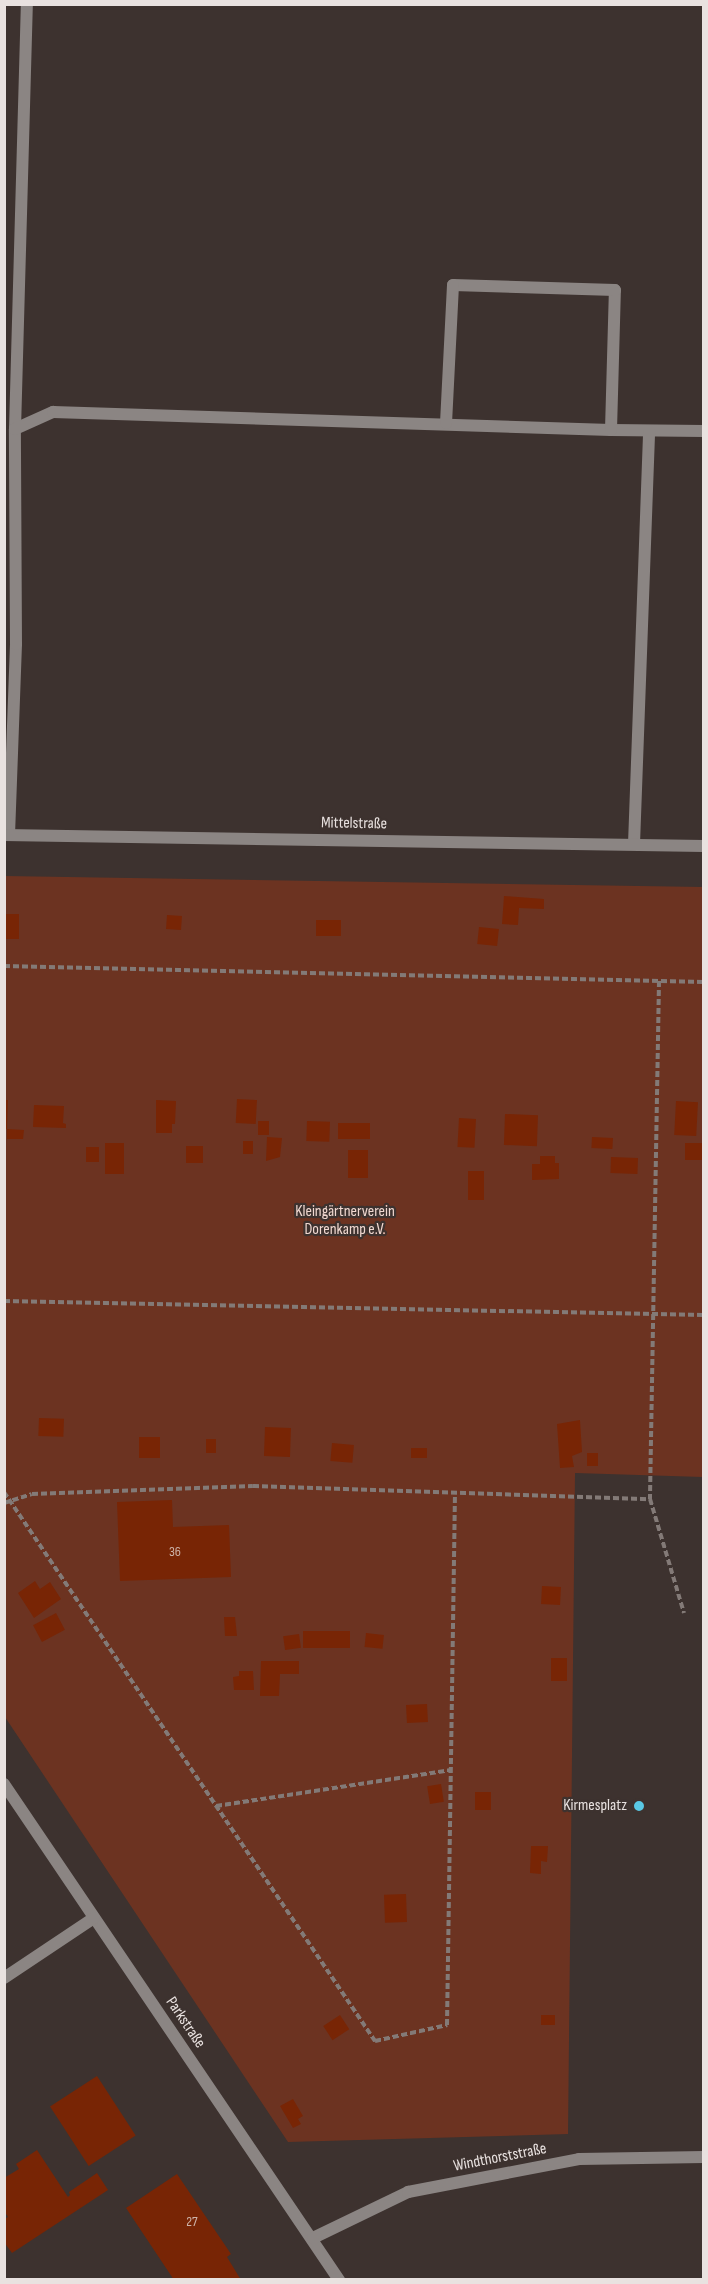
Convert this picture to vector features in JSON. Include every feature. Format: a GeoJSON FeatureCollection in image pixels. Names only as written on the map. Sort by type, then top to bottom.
{"type":"FeatureCollection","features":[{"type":"Feature","properties":{"kind":"street"},"geometry":{"type":"LineString","coordinates":[[7,835],[16,644],[15,429],[27,4]]}},
{"type":"Feature","properties":{"kind":"street"},"geometry":{"type":"LineString","coordinates":[[446,423],[453,285],[615,290],[611,430]]}},
{"type":"Feature","properties":{"kind":"street"},"geometry":{"type":"LineString","coordinates":[[15,429],[53,412],[704,431]]}},
{"type":"Feature","properties":{"kind":"street"},"geometry":{"type":"LineString","coordinates":[[634,844],[650,431]]}},
{"type":"Feature","properties":{"kind":"street","name":"Mittelstraße"},"geometry":{"type":"LineString","coordinates":[[7,835],[704,846]]}},
{"type":"Feature","properties":{"kind":"street","name":"Parkstraße"},"geometry":{"type":"LineString","coordinates":[[4,1784],[313,2238],[339,2280]]}},
{"type":"Feature","properties":{"kind":"street"},"geometry":{"type":"LineString","coordinates":[[4,1978],[94,1918]]}},
{"type":"Feature","properties":{"kind":"street","name":"Windthorststraße"},"geometry":{"type":"LineString","coordinates":[[313,2238],[408,2192],[579,2159],[704,2157]]}},
{"type":"Feature","properties":{"kind":"path"},"geometry":{"type":"LineString","coordinates":[[4,966],[704,982]]}},
{"type":"Feature","properties":{"kind":"path"},"geometry":{"type":"LineString","coordinates":[[659,981],[650,1499],[684,1612]]}},
{"type":"Feature","properties":{"kind":"path"},"geometry":{"type":"LineString","coordinates":[[4,1301],[704,1316]]}},
{"type":"Feature","properties":{"kind":"path"},"geometry":{"type":"LineString","coordinates":[[4,1503],[32,1494],[253,1486],[650,1499]]}},
{"type":"Feature","properties":{"kind":"path"},"geometry":{"type":"LineString","coordinates":[[4,1492],[375,2041],[447,2025],[455,1492]]}},
{"type":"Feature","properties":{"kind":"path"},"geometry":{"type":"LineString","coordinates":[[216,1806],[451,1770]]}},
{"type":"Feature","properties":{"kind":"green space","name":"Kleingärtnerverein Dorenkamp e.V."},"geometry":{"type":"Polygon","coordinates":[[[4,876],[703,887],[703,1477],[575,1473],[568,2134],[288,2142],[5,1717],[4,876]]]}},
{"type":"Feature","properties":{"kind":"building"},"geometry":{"type":"Polygon","coordinates":[[[504,896],[544,899],[544,909],[519,908],[518,925],[502,924],[504,896]]]}},
{"type":"Feature","properties":{"kind":"building"},"geometry":{"type":"Polygon","coordinates":[[[4,914],[19,914],[19,939],[4,939],[4,914]]]}},
{"type":"Feature","properties":{"kind":"building"},"geometry":{"type":"Polygon","coordinates":[[[167,915],[182,916],[181,930],[166,929],[167,915]]]}},
{"type":"Feature","properties":{"kind":"building"},"geometry":{"type":"Polygon","coordinates":[[[316,920],[341,920],[341,936],[316,936],[316,920]]]}},
{"type":"Feature","properties":{"kind":"building"},"geometry":{"type":"Polygon","coordinates":[[[479,927],[499,929],[497,946],[477,944],[479,927]]]}},
{"type":"Feature","properties":{"kind":"building"},"geometry":{"type":"Polygon","coordinates":[[[237,1099],[257,1100],[256,1124],[236,1123],[237,1099]]]}},
{"type":"Feature","properties":{"kind":"building"},"geometry":{"type":"Polygon","coordinates":[[[4,1100],[8,1100],[7,1129],[4,1129],[4,1100]]]}},
{"type":"Feature","properties":{"kind":"building"},"geometry":{"type":"Polygon","coordinates":[[[156,1100],[176,1101],[175,1124],[172,1124],[172,1133],[156,1133],[156,1100]]]}},
{"type":"Feature","properties":{"kind":"building"},"geometry":{"type":"Polygon","coordinates":[[[676,1101],[698,1102],[696,1136],[674,1135],[676,1101]]]}},
{"type":"Feature","properties":{"kind":"building"},"geometry":{"type":"Polygon","coordinates":[[[34,1105],[64,1106],[63,1123],[66,1124],[66,1128],[33,1127],[34,1105]]]}},
{"type":"Feature","properties":{"kind":"building"},"geometry":{"type":"Polygon","coordinates":[[[505,1114],[538,1115],[537,1146],[504,1145],[505,1114]]]}},
{"type":"Feature","properties":{"kind":"building"},"geometry":{"type":"Polygon","coordinates":[[[459,1118],[476,1119],[474,1148],[457,1147],[459,1118]]]}},
{"type":"Feature","properties":{"kind":"building"},"geometry":{"type":"Polygon","coordinates":[[[258,1121],[269,1121],[269,1135],[258,1135],[258,1121]]]}},
{"type":"Feature","properties":{"kind":"building"},"geometry":{"type":"Polygon","coordinates":[[[307,1121],[330,1122],[329,1142],[306,1141],[307,1121]]]}},
{"type":"Feature","properties":{"kind":"building"},"geometry":{"type":"Polygon","coordinates":[[[338,1123],[370,1123],[370,1139],[338,1139],[338,1123]]]}},
{"type":"Feature","properties":{"kind":"building"},"geometry":{"type":"Polygon","coordinates":[[[7,1129],[24,1130],[23,1139],[7,1139],[7,1129]]]}},
{"type":"Feature","properties":{"kind":"building"},"geometry":{"type":"Polygon","coordinates":[[[267,1137],[282,1138],[280,1157],[266,1161],[267,1137]]]}},
{"type":"Feature","properties":{"kind":"building"},"geometry":{"type":"Polygon","coordinates":[[[592,1137],[613,1138],[612,1149],[591,1148],[592,1137]]]}},
{"type":"Feature","properties":{"kind":"building"},"geometry":{"type":"Polygon","coordinates":[[[243,1141],[253,1141],[253,1154],[243,1154],[243,1141]]]}},
{"type":"Feature","properties":{"kind":"building"},"geometry":{"type":"Polygon","coordinates":[[[105,1143],[124,1143],[124,1174],[105,1174],[105,1143]]]}},
{"type":"Feature","properties":{"kind":"building"},"geometry":{"type":"Polygon","coordinates":[[[685,1143],[704,1143],[704,1160],[685,1160],[685,1143]]]}},
{"type":"Feature","properties":{"kind":"building"},"geometry":{"type":"Polygon","coordinates":[[[186,1146],[203,1146],[203,1163],[186,1163],[186,1146]]]}},
{"type":"Feature","properties":{"kind":"building"},"geometry":{"type":"Polygon","coordinates":[[[86,1147],[99,1147],[99,1162],[86,1162],[86,1147]]]}},
{"type":"Feature","properties":{"kind":"building"},"geometry":{"type":"Polygon","coordinates":[[[348,1150],[368,1150],[368,1178],[348,1178],[348,1150]]]}},
{"type":"Feature","properties":{"kind":"building"},"geometry":{"type":"Polygon","coordinates":[[[540,1156],[555,1156],[555,1163],[559,1163],[559,1179],[532,1180],[532,1164],[540,1164],[540,1156]]]}},
{"type":"Feature","properties":{"kind":"building"},"geometry":{"type":"Polygon","coordinates":[[[611,1157],[638,1158],[637,1174],[610,1173],[611,1157]]]}},
{"type":"Feature","properties":{"kind":"building"},"geometry":{"type":"Polygon","coordinates":[[[468,1171],[484,1171],[484,1200],[468,1200],[468,1171]]]}},
{"type":"Feature","properties":{"kind":"building"},"geometry":{"type":"Polygon","coordinates":[[[39,1418],[64,1419],[63,1437],[38,1436],[39,1418]]]}},
{"type":"Feature","properties":{"kind":"building"},"geometry":{"type":"Polygon","coordinates":[[[580,1420],[582,1452],[572,1456],[574,1467],[560,1468],[557,1424],[580,1420]]]}},
{"type":"Feature","properties":{"kind":"building"},"geometry":{"type":"Polygon","coordinates":[[[265,1427],[291,1428],[290,1457],[264,1456],[265,1427]]]}},
{"type":"Feature","properties":{"kind":"building"},"geometry":{"type":"Polygon","coordinates":[[[139,1437],[160,1437],[160,1458],[139,1458],[139,1437]]]}},
{"type":"Feature","properties":{"kind":"building"},"geometry":{"type":"Polygon","coordinates":[[[206,1439],[216,1439],[216,1453],[206,1453],[206,1439]]]}},
{"type":"Feature","properties":{"kind":"building"},"geometry":{"type":"Polygon","coordinates":[[[332,1443],[354,1445],[352,1463],[330,1461],[332,1443]]]}},
{"type":"Feature","properties":{"kind":"building"},"geometry":{"type":"Polygon","coordinates":[[[411,1448],[427,1448],[427,1458],[411,1458],[411,1448]]]}},
{"type":"Feature","properties":{"kind":"building"},"geometry":{"type":"Polygon","coordinates":[[[587,1453],[598,1453],[598,1466],[587,1466],[587,1453]]]}},
{"type":"Feature","properties":{"kind":"building"},"geometry":{"type":"Polygon","coordinates":[[[172,1500],[173,1527],[229,1525],[231,1577],[120,1581],[117,1502],[172,1500]]]}},
{"type":"Feature","properties":{"kind":"building"},"geometry":{"type":"Polygon","coordinates":[[[35,1581],[40,1589],[50,1582],[61,1599],[34,1618],[18,1593],[35,1581]]]}},
{"type":"Feature","properties":{"kind":"building"},"geometry":{"type":"Polygon","coordinates":[[[542,1586],[561,1587],[560,1605],[541,1604],[542,1586]]]}},
{"type":"Feature","properties":{"kind":"building"},"geometry":{"type":"Polygon","coordinates":[[[56,1613],[65,1630],[42,1642],[33,1625],[56,1613]]]}},
{"type":"Feature","properties":{"kind":"building"},"geometry":{"type":"Polygon","coordinates":[[[224,1617],[235,1617],[237,1636],[225,1636],[224,1617]]]}},
{"type":"Feature","properties":{"kind":"building"},"geometry":{"type":"Polygon","coordinates":[[[303,1631],[350,1631],[350,1648],[303,1648],[303,1631]]]}},
{"type":"Feature","properties":{"kind":"building"},"geometry":{"type":"Polygon","coordinates":[[[366,1633],[384,1635],[382,1649],[365,1647],[366,1633]]]}},
{"type":"Feature","properties":{"kind":"building"},"geometry":{"type":"Polygon","coordinates":[[[299,1634],[301,1648],[285,1650],[283,1636],[299,1634]]]}},
{"type":"Feature","properties":{"kind":"building"},"geometry":{"type":"Polygon","coordinates":[[[551,1658],[567,1658],[567,1681],[551,1681],[551,1658]]]}},
{"type":"Feature","properties":{"kind":"building"},"geometry":{"type":"Polygon","coordinates":[[[261,1661],[299,1661],[299,1674],[280,1674],[279,1696],[260,1696],[261,1661]]]}},
{"type":"Feature","properties":{"kind":"building"},"geometry":{"type":"Polygon","coordinates":[[[239,1671],[253,1671],[254,1690],[234,1690],[233,1677],[239,1676],[239,1671]]]}},
{"type":"Feature","properties":{"kind":"building"},"geometry":{"type":"Polygon","coordinates":[[[427,1704],[428,1722],[407,1723],[406,1705],[427,1704]]]}},
{"type":"Feature","properties":{"kind":"building"},"geometry":{"type":"Polygon","coordinates":[[[441,1784],[444,1802],[430,1804],[427,1786],[441,1784]]]}},
{"type":"Feature","properties":{"kind":"building"},"geometry":{"type":"Polygon","coordinates":[[[475,1792],[491,1792],[491,1810],[475,1810],[475,1792]]]}},
{"type":"Feature","properties":{"kind":"building"},"geometry":{"type":"Polygon","coordinates":[[[531,1846],[548,1846],[547,1862],[541,1861],[541,1874],[530,1873],[531,1846]]]}},
{"type":"Feature","properties":{"kind":"building"},"geometry":{"type":"Polygon","coordinates":[[[406,1894],[407,1922],[385,1923],[384,1895],[406,1894]]]}},
{"type":"Feature","properties":{"kind":"building"},"geometry":{"type":"Polygon","coordinates":[[[340,2015],[349,2029],[332,2040],[323,2026],[340,2015]]]}},
{"type":"Feature","properties":{"kind":"building"},"geometry":{"type":"Polygon","coordinates":[[[541,2015],[555,2015],[555,2025],[541,2025],[541,2015]]]}},
{"type":"Feature","properties":{"kind":"building"},"geometry":{"type":"Polygon","coordinates":[[[97,2076],[136,2136],[89,2166],[50,2106],[97,2076]]]}},
{"type":"Feature","properties":{"kind":"building"},"geometry":{"type":"Polygon","coordinates":[[[293,2099],[303,2116],[298,2119],[301,2124],[293,2128],[280,2106],[293,2099]]]}},
{"type":"Feature","properties":{"kind":"building"},"geometry":{"type":"Polygon","coordinates":[[[37,2150],[68,2197],[69,2192],[97,2173],[108,2190],[12,2253],[4,2242],[4,2219],[8,2217],[4,2211],[4,2178],[19,2169],[16,2164],[37,2150]]]}},
{"type":"Feature","properties":{"kind":"building"},"geometry":{"type":"Polygon","coordinates":[[[177,2174],[231,2254],[227,2257],[241,2280],[174,2280],[126,2208],[177,2174]]]}},
{"type":"Feature","properties":{"kind":"place","name":"Kirmesplatz"},"geometry":{"type":"Point","coordinates":[639,1806]}}]}
